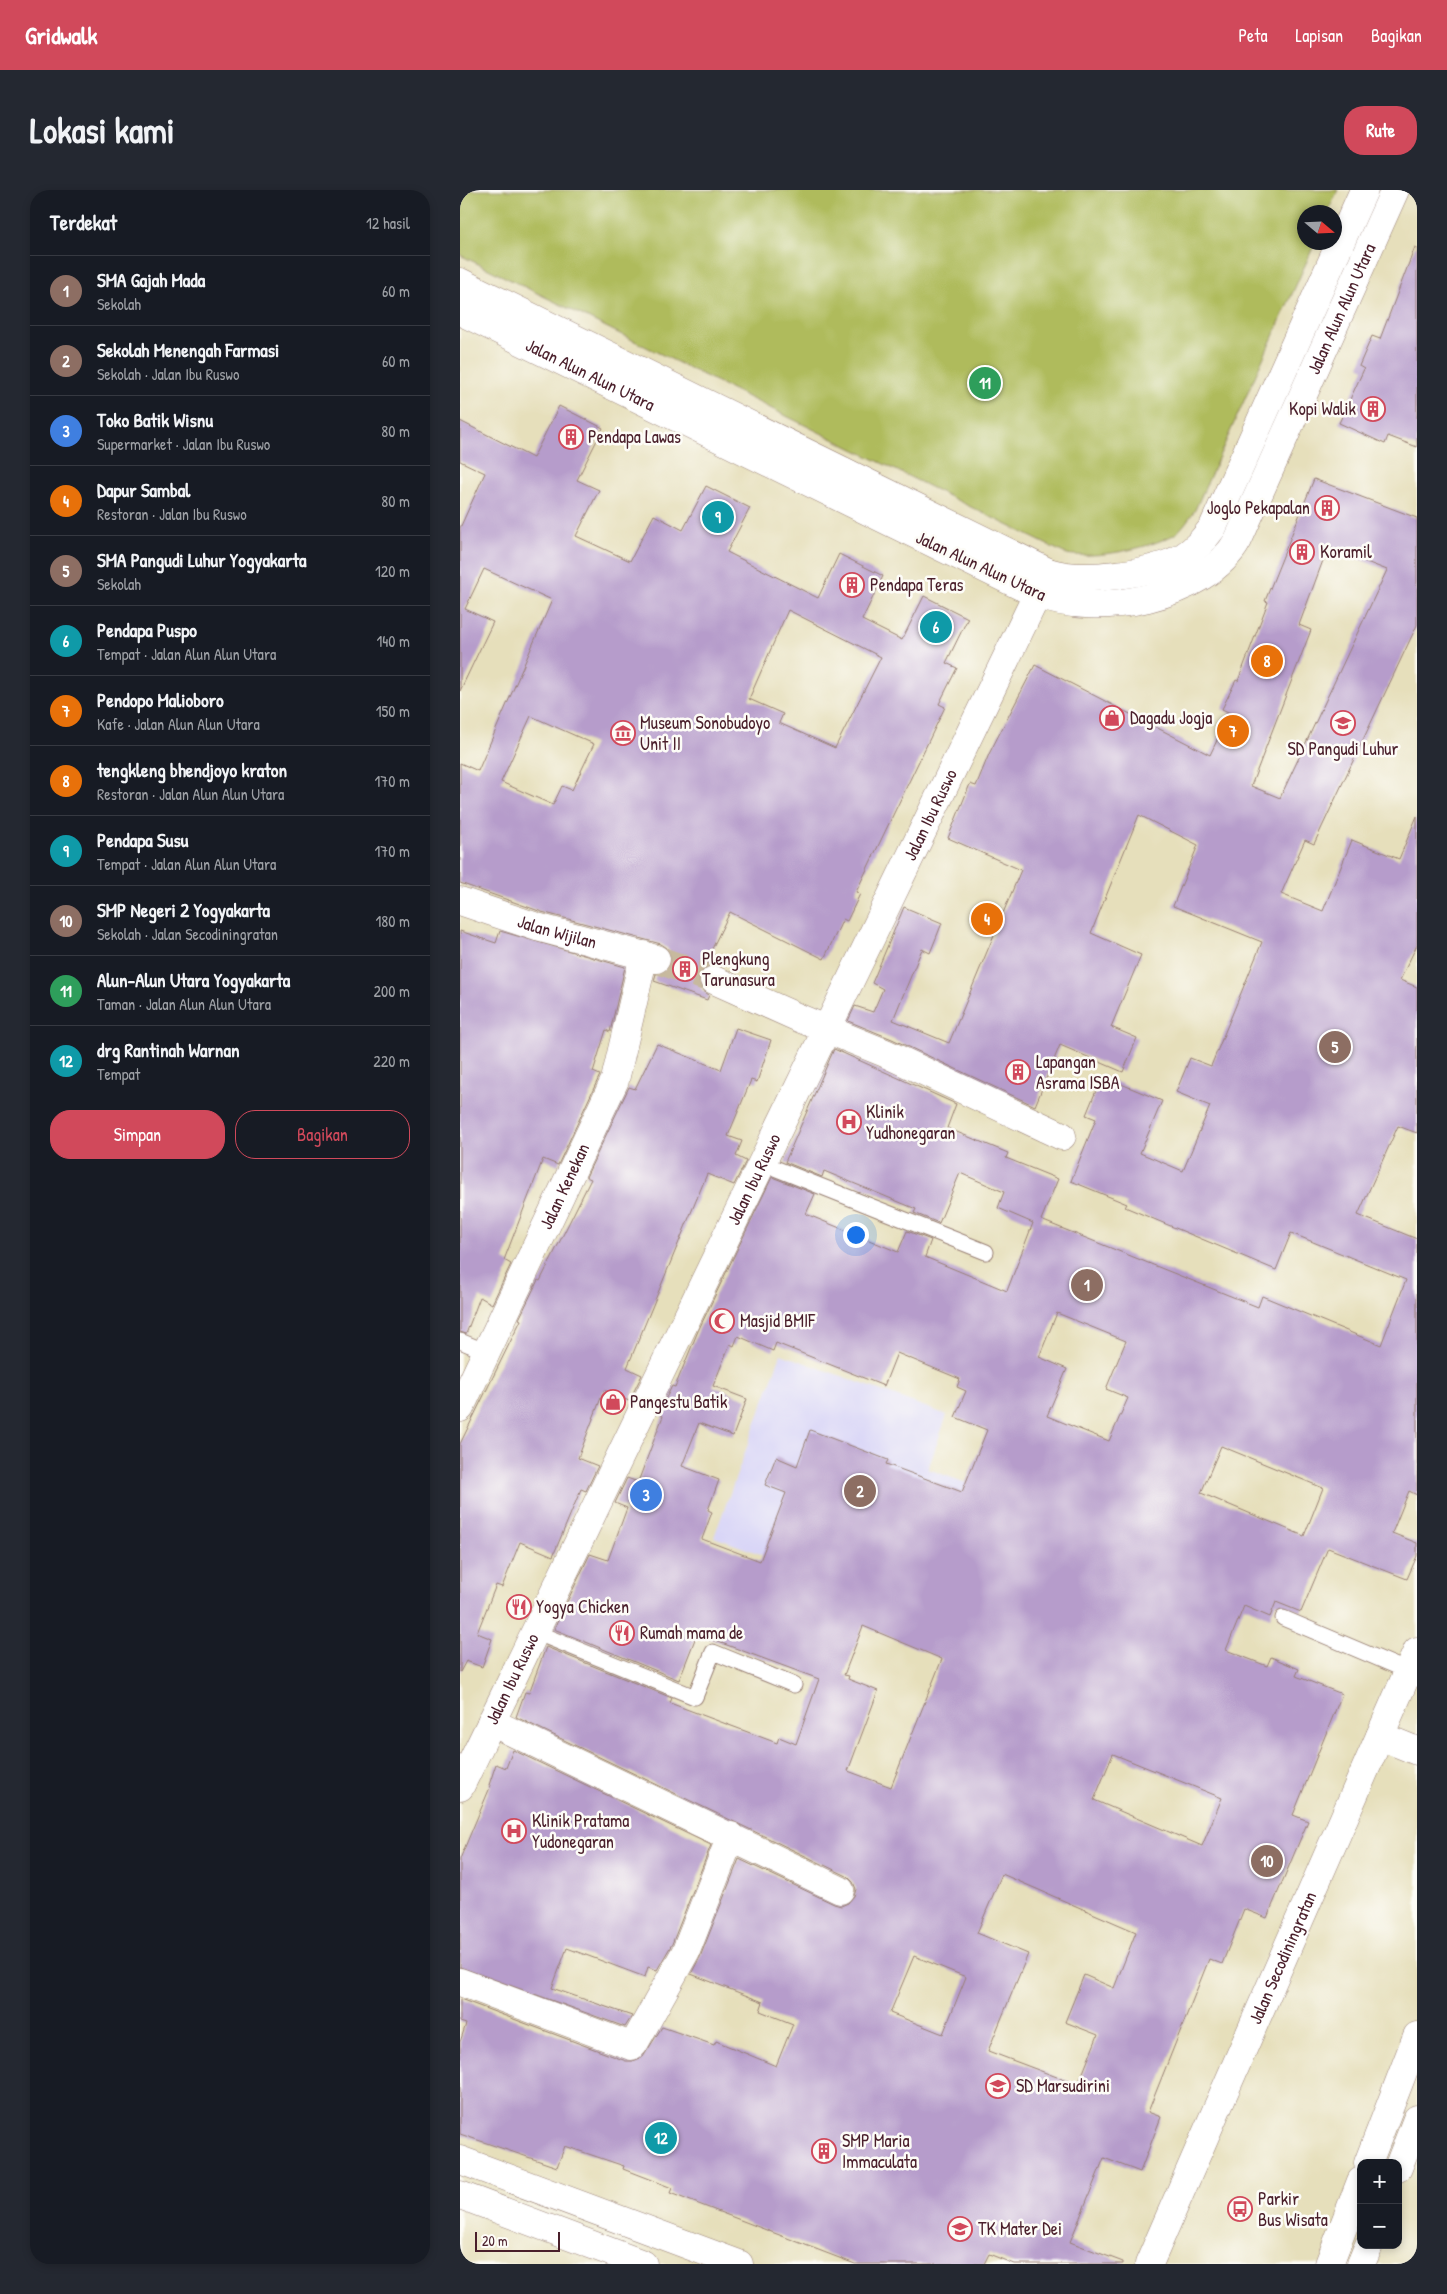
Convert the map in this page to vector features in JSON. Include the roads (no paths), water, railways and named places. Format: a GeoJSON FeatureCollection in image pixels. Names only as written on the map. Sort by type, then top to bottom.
{"type":"FeatureCollection","features":[{"type":"Feature","properties":{"kind":"street","name":"Jalan Alun Alun Utara"},"geometry":{"type":"LineString","coordinates":[[1043,583],[1131,572],[1181,558],[1199,545],[1212,527],[1364,190]]}},
{"type":"Feature","properties":{"kind":"street","name":"Jalan Alun Alun Utara"},"geometry":{"type":"LineString","coordinates":[[460,311],[710,420],[1043,583],[1067,602],[1119,602],[1157,595],[1178,588],[1198,579],[1228,558],[1238,540],[1395,190]]}},
{"type":"Feature","properties":{"kind":"street"},"geometry":{"type":"LineString","coordinates":[[1409,190],[1417,194]]}},
{"type":"Feature","properties":{"kind":"street","name":"Jalan Alun Alun Utara"},"geometry":{"type":"LineString","coordinates":[[460,282],[710,420]]}},
{"type":"Feature","properties":{"kind":"street"},"geometry":{"type":"LineString","coordinates":[[1282,372],[1308,384]]}},
{"type":"Feature","properties":{"kind":"street","name":"Jalan Ibu Ruswo"},"geometry":{"type":"LineString","coordinates":[[460,1787],[1043,583]]}},
{"type":"Feature","properties":{"kind":"street","name":"Jalan Wijilan"},"geometry":{"type":"LineString","coordinates":[[460,901],[537,927],[650,957]]}},
{"type":"Feature","properties":{"kind":"street","name":"Jalan Kenekan"},"geometry":{"type":"LineString","coordinates":[[460,1408],[615,1080],[650,957]]}},
{"type":"Feature","properties":{"kind":"street"},"geometry":{"type":"LineString","coordinates":[[714,980],[826,1030],[885,1053],[1062,1136]]}},
{"type":"Feature","properties":{"kind":"street","name":"Jalan Secodiningratan"},"geometry":{"type":"LineString","coordinates":[[1148,2264],[1413,1661]]}},
{"type":"Feature","properties":{"kind":"street"},"geometry":{"type":"LineString","coordinates":[[491,1722],[840,1890]]}},
{"type":"Feature","properties":{"kind":"street"},"geometry":{"type":"LineString","coordinates":[[1380,1736],[1417,1751]]}},
{"type":"Feature","properties":{"kind":"street"},"geometry":{"type":"LineString","coordinates":[[460,1982],[630,2046],[634,2044],[686,1951],[730,1836]]}},
{"type":"Feature","properties":{"kind":"street"},"geometry":{"type":"LineString","coordinates":[[1370,2159],[1417,2036]]}},
{"type":"Feature","properties":{"kind":"street"},"geometry":{"type":"LineString","coordinates":[[1401,2159],[1417,2119]]}},
{"type":"Feature","properties":{"kind":"street"},"geometry":{"type":"LineString","coordinates":[[460,2160],[738,2264]]}},
{"type":"Feature","properties":{"kind":"street"},"geometry":{"type":"LineString","coordinates":[[1328,2264],[1357,2191]]}},
{"type":"Feature","properties":{"kind":"street"},"geometry":{"type":"LineString","coordinates":[[460,2196],[643,2264]]}},
{"type":"Feature","properties":{"kind":"street"},"geometry":{"type":"LineString","coordinates":[[1361,2264],[1367,2249]]}},
{"type":"Feature","properties":{"kind":"lane"},"geometry":{"type":"LineString","coordinates":[[762,1163],[986,1252]]}},
{"type":"Feature","properties":{"kind":"lane"},"geometry":{"type":"LineString","coordinates":[[460,1341],[487,1352]]}},
{"type":"Feature","properties":{"kind":"lane"},"geometry":{"type":"LineString","coordinates":[[1283,1618],[1413,1661]]}},
{"type":"Feature","properties":{"kind":"lane"},"geometry":{"type":"LineString","coordinates":[[535,1632],[695,1697],[713,1652],[794,1686]]}},
{"type":"Feature","properties":{"kind":"tunnel"},"geometry":{"type":"LineString","coordinates":[[656,959],[714,980]]}},
{"type":"Feature","properties":{"kind":"place","name":"Alun-Alun Utara Yogyakarta"},"geometry":{"type":"Point","coordinates":[985,383]}},
{"type":"Feature","properties":{"kind":"place","name":"Kopi Walik"},"geometry":{"type":"Point","coordinates":[1373,409]}},
{"type":"Feature","properties":{"kind":"place","name":"Pendapa Lawas"},"geometry":{"type":"Point","coordinates":[571,437]}},
{"type":"Feature","properties":{"kind":"place","name":"Joglo Pekapalan"},"geometry":{"type":"Point","coordinates":[1327,508]}},
{"type":"Feature","properties":{"kind":"place","name":"Pendapa Susu"},"geometry":{"type":"Point","coordinates":[718,517]}},
{"type":"Feature","properties":{"kind":"place","name":"Koramil"},"geometry":{"type":"Point","coordinates":[1302,552]}},
{"type":"Feature","properties":{"kind":"place","name":"Pendapa Teras"},"geometry":{"type":"Point","coordinates":[852,585]}},
{"type":"Feature","properties":{"kind":"place","name":"Pendapa Puspo"},"geometry":{"type":"Point","coordinates":[936,627]}},
{"type":"Feature","properties":{"kind":"place","name":"tengkleng bhendjoyo kraton"},"geometry":{"type":"Point","coordinates":[1267,661]}},
{"type":"Feature","properties":{"kind":"place","name":"Dagadu Jogja"},"geometry":{"type":"Point","coordinates":[1112,718]}},
{"type":"Feature","properties":{"kind":"place","name":"SD Pangudi Luhur"},"geometry":{"type":"Point","coordinates":[1343,723]}},
{"type":"Feature","properties":{"kind":"place","name":"Pendopo Malioboro"},"geometry":{"type":"Point","coordinates":[1233,731]}},
{"type":"Feature","properties":{"kind":"place","name":"Museum Sonobudoyo Unit II"},"geometry":{"type":"Point","coordinates":[623,733]}},
{"type":"Feature","properties":{"kind":"place","name":"Dapur Sambal"},"geometry":{"type":"Point","coordinates":[987,919]}},
{"type":"Feature","properties":{"kind":"place","name":"Plengkung Tarunasura"},"geometry":{"type":"Point","coordinates":[685,969]}},
{"type":"Feature","properties":{"kind":"place","name":"SMA Pangudi Luhur Yogyakarta"},"geometry":{"type":"Point","coordinates":[1335,1047]}},
{"type":"Feature","properties":{"kind":"place","name":"Lapangan Asrama ISBA"},"geometry":{"type":"Point","coordinates":[1018,1072]}},
{"type":"Feature","properties":{"kind":"place","name":"Klinik Yudhonegaran"},"geometry":{"type":"Point","coordinates":[849,1122]}},
{"type":"Feature","properties":{"kind":"place","name":"SMA Gajah Mada"},"geometry":{"type":"Point","coordinates":[1087,1285]}},
{"type":"Feature","properties":{"kind":"place","name":"Masjid BMIF"},"geometry":{"type":"Point","coordinates":[722,1321]}},
{"type":"Feature","properties":{"kind":"place","name":"Pangestu Batik"},"geometry":{"type":"Point","coordinates":[613,1402]}},
{"type":"Feature","properties":{"kind":"place","name":"Sekolah Menengah Farmasi"},"geometry":{"type":"Point","coordinates":[860,1491]}},
{"type":"Feature","properties":{"kind":"place","name":"Toko Batik Wisnu"},"geometry":{"type":"Point","coordinates":[646,1495]}},
{"type":"Feature","properties":{"kind":"place","name":"Yogya Chicken"},"geometry":{"type":"Point","coordinates":[519,1607]}},
{"type":"Feature","properties":{"kind":"place","name":"Rumah mama de"},"geometry":{"type":"Point","coordinates":[622,1633]}},
{"type":"Feature","properties":{"kind":"place","name":"Klinik Pratama Yudonegaran"},"geometry":{"type":"Point","coordinates":[514,1831]}},
{"type":"Feature","properties":{"kind":"place","name":"SMP Negeri 2 Yogyakarta"},"geometry":{"type":"Point","coordinates":[1267,1861]}},
{"type":"Feature","properties":{"kind":"place","name":"SD Marsudirini"},"geometry":{"type":"Point","coordinates":[998,2086]}},
{"type":"Feature","properties":{"kind":"place","name":"drg Rantinah Warnan"},"geometry":{"type":"Point","coordinates":[661,2138]}},
{"type":"Feature","properties":{"kind":"place","name":"SMP Maria Immaculata"},"geometry":{"type":"Point","coordinates":[824,2151]}},
{"type":"Feature","properties":{"kind":"place","name":"Parkir Bus Wisata"},"geometry":{"type":"Point","coordinates":[1240,2209]}},
{"type":"Feature","properties":{"kind":"place","name":"TK Mater Dei"},"geometry":{"type":"Point","coordinates":[960,2229]}}]}
